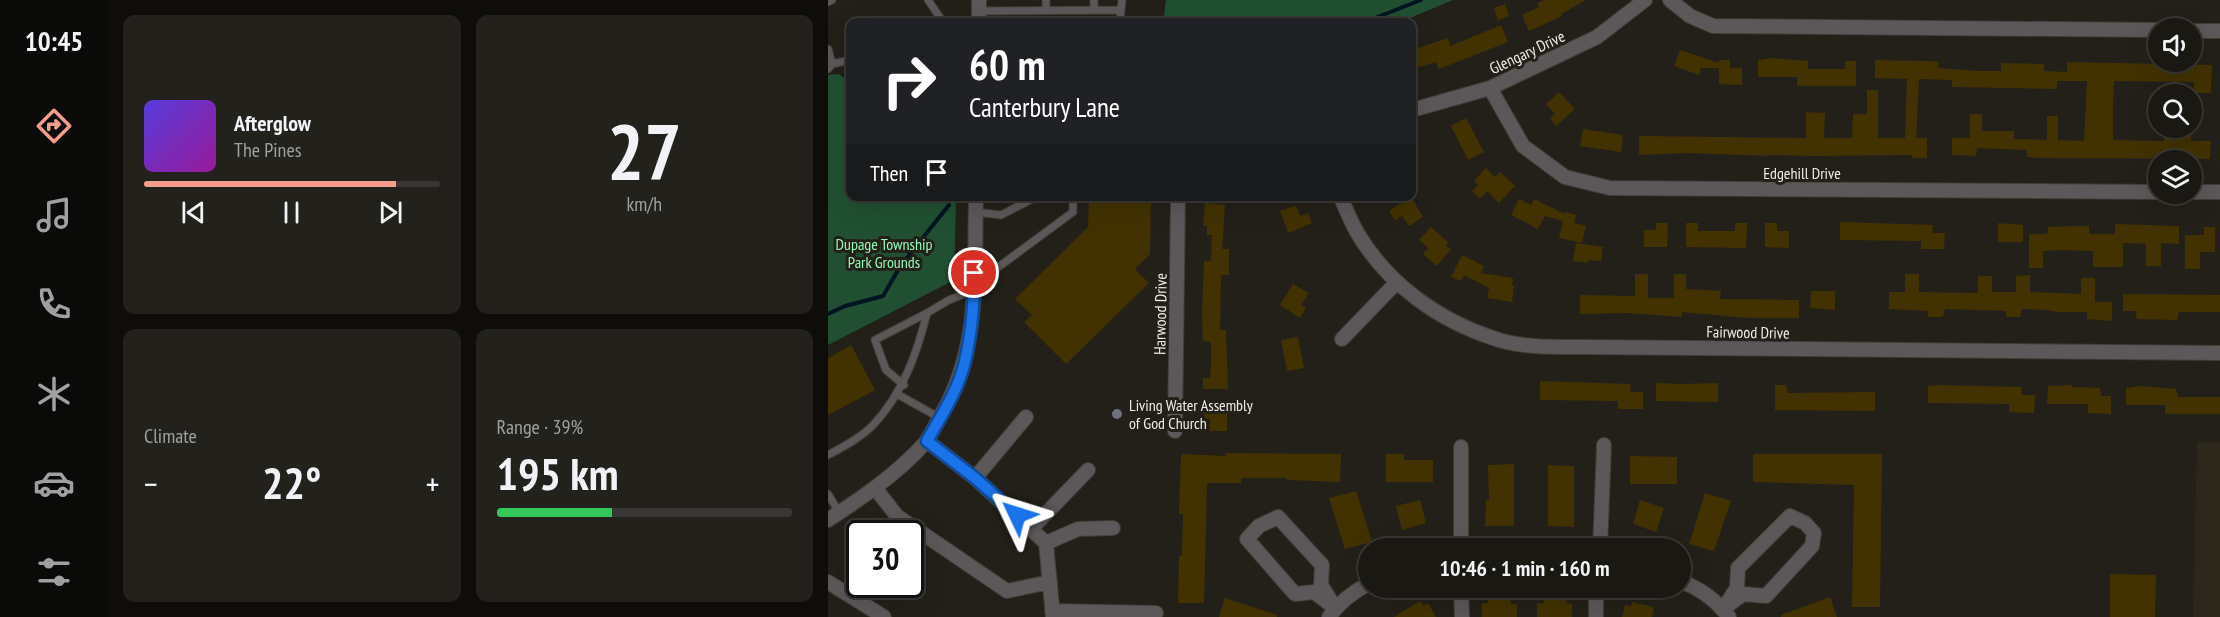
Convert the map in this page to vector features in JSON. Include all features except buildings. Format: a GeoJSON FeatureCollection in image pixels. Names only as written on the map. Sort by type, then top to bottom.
{"type":"FeatureCollection","features":[{"type":"Feature","properties":{"kind":"street","name":"Glengary Drive"},"geometry":{"type":"LineString","coordinates":[[1416,109],[1490,88],[1597,37],[1646,0]]}},
{"type":"Feature","properties":{"kind":"street"},"geometry":{"type":"LineString","coordinates":[[1670,0],[1690,16],[1713,26],[2148,30]]}},
{"type":"Feature","properties":{"kind":"street"},"geometry":{"type":"LineString","coordinates":[[2202,31],[2220,31]]}},
{"type":"Feature","properties":{"kind":"street","name":"Edgehill Drive"},"geometry":{"type":"LineString","coordinates":[[1490,88],[1523,146],[1565,177],[1610,188],[2148,192]]}},
{"type":"Feature","properties":{"kind":"street"},"geometry":{"type":"LineString","coordinates":[[2202,192],[2220,192]]}},
{"type":"Feature","properties":{"kind":"street"},"geometry":{"type":"LineString","coordinates":[[833,516],[875,488],[902,466],[927,441],[949,403],[965,363],[974,312],[976,201]]}},
{"type":"Feature","properties":{"kind":"street","name":"Harwood Drive"},"geometry":{"type":"LineString","coordinates":[[1175,431],[1178,201]]}},
{"type":"Feature","properties":{"kind":"street","name":"Fairwood Drive"},"geometry":{"type":"LineString","coordinates":[[1342,201],[1358,234],[1396,283],[1436,313],[1494,339],[1532,345],[1596,347],[2220,353]]}},
{"type":"Feature","properties":{"kind":"street"},"geometry":{"type":"LineString","coordinates":[[1342,339],[1396,283]]}},
{"type":"Feature","properties":{"kind":"street"},"geometry":{"type":"LineString","coordinates":[[975,478],[1026,417]]}},
{"type":"Feature","properties":{"kind":"street"},"geometry":{"type":"LineString","coordinates":[[927,441],[975,478],[1046,543],[1052,614],[1155,612]]}},
{"type":"Feature","properties":{"kind":"street"},"geometry":{"type":"LineString","coordinates":[[1600,538],[1604,445]]}},
{"type":"Feature","properties":{"kind":"street"},"geometry":{"type":"LineString","coordinates":[[1461,447],[1461,538]]}},
{"type":"Feature","properties":{"kind":"street"},"geometry":{"type":"LineString","coordinates":[[1032,528],[1088,470]]}},
{"type":"Feature","properties":{"kind":"street"},"geometry":{"type":"LineString","coordinates":[[875,488],[897,516],[1007,591],[1050,582]]}},
{"type":"Feature","properties":{"kind":"street"},"geometry":{"type":"LineString","coordinates":[[1790,516],[1805,523],[1814,533],[1812,546],[1766,596],[1743,594],[1726,613],[1737,588],[1738,568],[1790,516]]}},
{"type":"Feature","properties":{"kind":"street"},"geometry":{"type":"LineString","coordinates":[[1278,517],[1322,565],[1321,585],[1332,613],[1314,592],[1295,594],[1247,539],[1259,526],[1278,517]]}},
{"type":"Feature","properties":{"kind":"street"},"geometry":{"type":"LineString","coordinates":[[1046,543],[1078,529],[1113,528]]}},
{"type":"Feature","properties":{"kind":"street"},"geometry":{"type":"LineString","coordinates":[[828,582],[884,617]]}},
{"type":"Feature","properties":{"kind":"street"},"geometry":{"type":"LineString","coordinates":[[1691,585],[1726,613]]}},
{"type":"Feature","properties":{"kind":"street"},"geometry":{"type":"LineString","coordinates":[[1332,613],[1358,589]]}},
{"type":"Feature","properties":{"kind":"street"},"geometry":{"type":"LineString","coordinates":[[1461,598],[1462,617]]}},
{"type":"Feature","properties":{"kind":"street"},"geometry":{"type":"LineString","coordinates":[[1596,598],[1596,617]]}},
{"type":"Feature","properties":{"kind":"lane"},"geometry":{"type":"LineString","coordinates":[[828,2],[832,0]]}},
{"type":"Feature","properties":{"kind":"lane"},"geometry":{"type":"LineString","coordinates":[[928,0],[940,18]]}},
{"type":"Feature","properties":{"kind":"lane"},"geometry":{"type":"LineString","coordinates":[[1019,0],[1019,10]]}},
{"type":"Feature","properties":{"kind":"lane"},"geometry":{"type":"LineString","coordinates":[[1046,10],[1047,0]]}},
{"type":"Feature","properties":{"kind":"lane"},"geometry":{"type":"LineString","coordinates":[[1094,0],[1094,10]]}},
{"type":"Feature","properties":{"kind":"lane"},"geometry":{"type":"LineString","coordinates":[[1120,18],[1122,0]]}},
{"type":"Feature","properties":{"kind":"lane"},"geometry":{"type":"LineString","coordinates":[[977,14],[1019,10],[1121,10]]}},
{"type":"Feature","properties":{"kind":"lane"},"geometry":{"type":"LineString","coordinates":[[828,49],[830,67],[846,61]]}},
{"type":"Feature","properties":{"kind":"lane"},"geometry":{"type":"LineString","coordinates":[[975,212],[1001,215],[1028,201]]}},
{"type":"Feature","properties":{"kind":"lane"},"geometry":{"type":"LineString","coordinates":[[974,273],[993,271],[1026,249],[1073,212],[1073,201]]}},
{"type":"Feature","properties":{"kind":"lane"},"geometry":{"type":"LineString","coordinates":[[903,385],[886,370],[874,340],[949,300],[974,290]]}},
{"type":"Feature","properties":{"kind":"lane"},"geometry":{"type":"LineString","coordinates":[[828,455],[873,426],[897,394],[903,385],[927,313]]}},
{"type":"Feature","properties":{"kind":"lane"},"geometry":{"type":"LineString","coordinates":[[897,394],[940,418]]}},
{"type":"Feature","properties":{"kind":"lane"},"geometry":{"type":"LineString","coordinates":[[828,494],[833,516]]}},
{"type":"Feature","properties":{"kind":"shaded area"},"geometry":{"type":"Polygon","coordinates":[[[2197,442],[2220,442],[2220,617],[2193,617],[2197,442]]]}},
{"type":"Feature","properties":{"kind":"green space"},"geometry":{"type":"Polygon","coordinates":[[[1166,0],[1453,0],[1410,18],[1164,18],[1166,0]]]}},
{"type":"Feature","properties":{"kind":"green space","name":"Dupage Township Park Grounds"},"geometry":{"type":"Polygon","coordinates":[[[839,74],[846,80],[846,201],[956,201],[954,280],[828,345],[828,75],[839,74]]]}},
{"type":"Feature","properties":{"kind":"waterway"},"geometry":{"type":"LineString","coordinates":[[1375,18],[1421,0]]}},
{"type":"Feature","properties":{"kind":"waterway"},"geometry":{"type":"LineString","coordinates":[[828,314],[845,306],[883,296],[901,265],[949,205]]}},
{"type":"Feature","properties":{"kind":"place","name":"Living Water Assembly of God Church"},"geometry":{"type":"Point","coordinates":[1117,414]}},
{"type":"Feature","properties":{"kind":"route"},"geometry":{"type":"LineString","coordinates":[[974,273],[974,312],[965,363],[949,403],[927,441],[975,478],[1017,515]]}}]}
